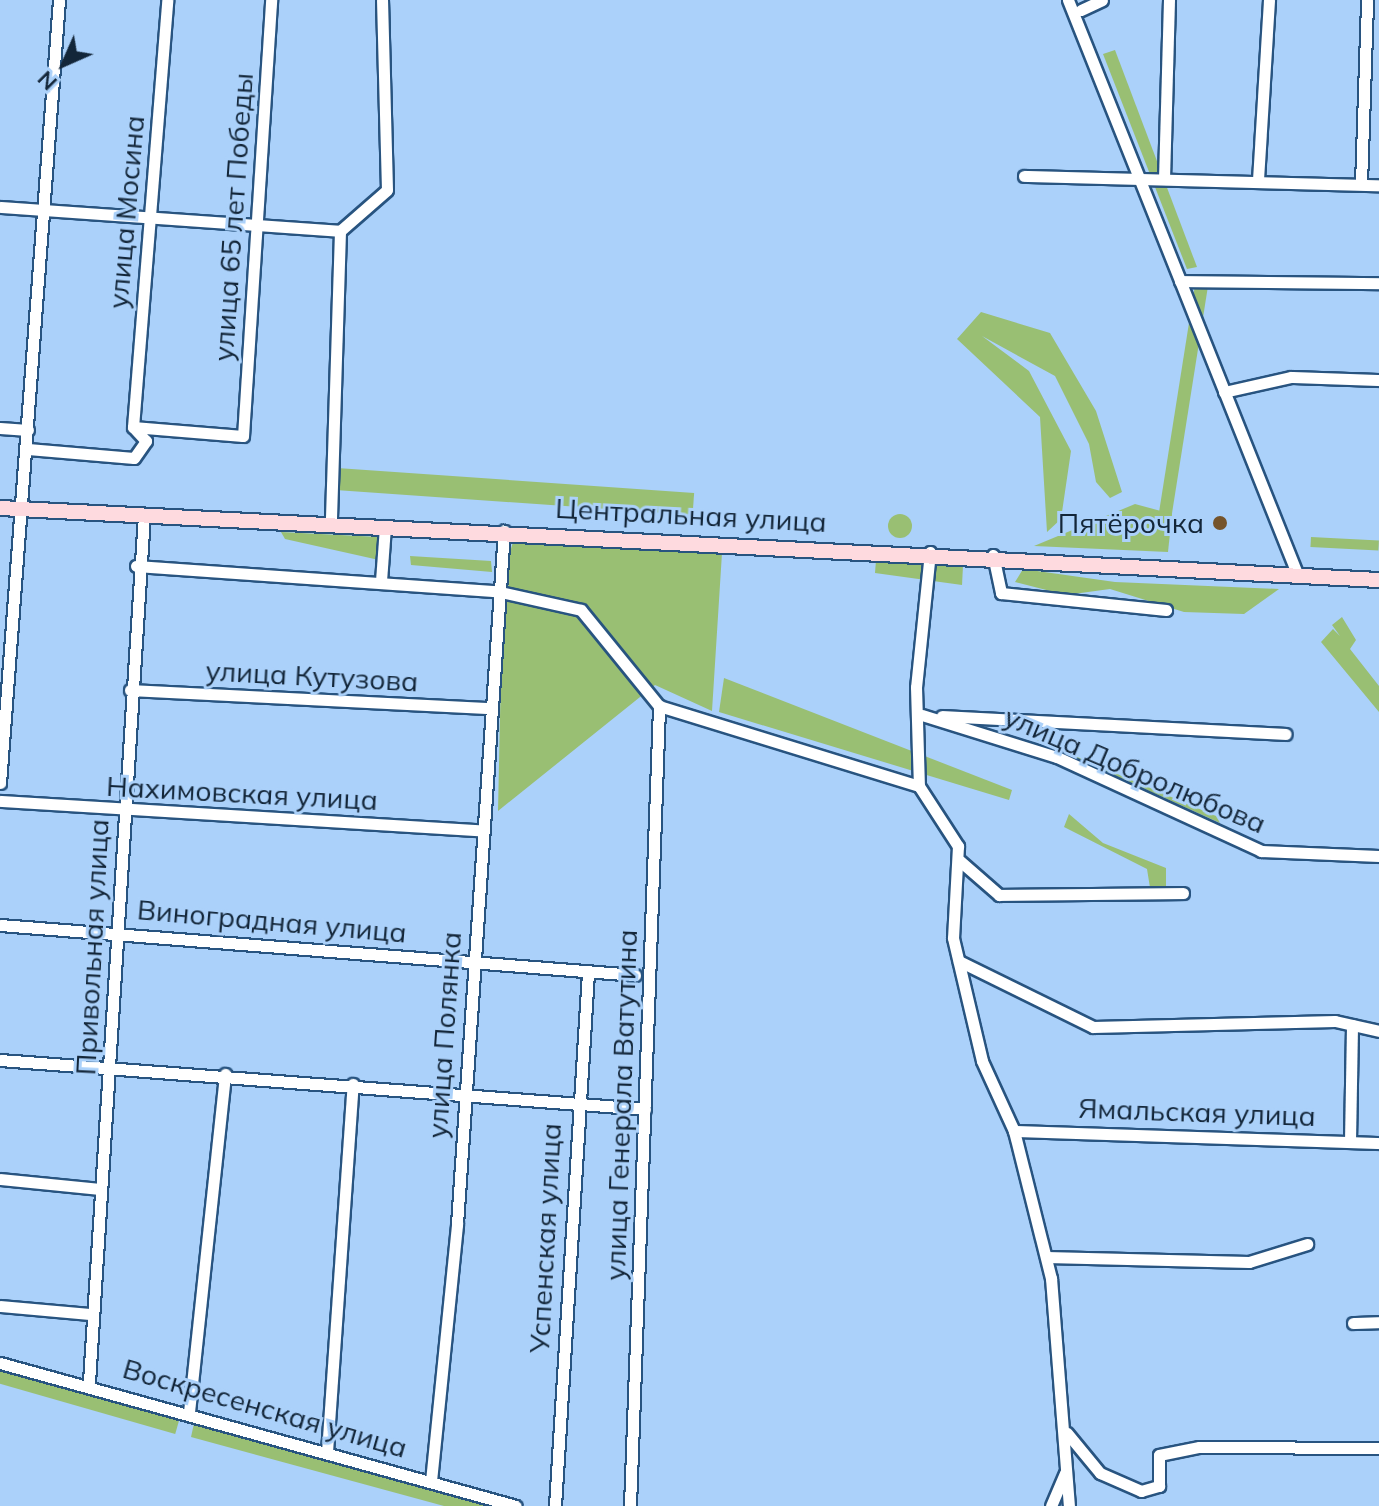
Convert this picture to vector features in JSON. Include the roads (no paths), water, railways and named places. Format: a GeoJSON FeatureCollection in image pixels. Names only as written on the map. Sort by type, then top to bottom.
{"type":"FeatureCollection","features":[{"type":"Feature","properties":{"kind":"main road","name":"Центральная улица"},"geometry":{"type":"LineString","coordinates":[[0,508],[993,555],[1379,580]]}},
{"type":"Feature","properties":{"kind":"street"},"geometry":{"type":"LineString","coordinates":[[0,783],[28,449],[59,0]]}},
{"type":"Feature","properties":{"kind":"street","name":"улица Мосина"},"geometry":{"type":"LineString","coordinates":[[28,449],[134,458],[146,441],[133,427],[167,0]]}},
{"type":"Feature","properties":{"kind":"street","name":"улица 65 лет Победы"},"geometry":{"type":"LineString","coordinates":[[133,427],[243,436],[271,0]]}},
{"type":"Feature","properties":{"kind":"street"},"geometry":{"type":"LineString","coordinates":[[0,207],[255,228],[340,231],[387,190],[382,0]]}},
{"type":"Feature","properties":{"kind":"street"},"geometry":{"type":"LineString","coordinates":[[1068,0],[1298,576]]}},
{"type":"Feature","properties":{"kind":"street"},"geometry":{"type":"LineString","coordinates":[[1081,10],[1102,0]]}},
{"type":"Feature","properties":{"kind":"street"},"geometry":{"type":"LineString","coordinates":[[1164,179],[1169,0]]}},
{"type":"Feature","properties":{"kind":"street"},"geometry":{"type":"LineString","coordinates":[[1258,180],[1269,0]]}},
{"type":"Feature","properties":{"kind":"street"},"geometry":{"type":"LineString","coordinates":[[1361,184],[1367,0]]}},
{"type":"Feature","properties":{"kind":"street"},"geometry":{"type":"LineString","coordinates":[[1024,176],[1141,182],[1164,179],[1258,180],[1379,185]]}},
{"type":"Feature","properties":{"kind":"street"},"geometry":{"type":"LineString","coordinates":[[331,524],[340,231]]}},
{"type":"Feature","properties":{"kind":"street"},"geometry":{"type":"LineString","coordinates":[[1180,281],[1379,283]]}},
{"type":"Feature","properties":{"kind":"street"},"geometry":{"type":"LineString","coordinates":[[1224,392],[1291,377],[1379,380]]}},
{"type":"Feature","properties":{"kind":"street"},"geometry":{"type":"LineString","coordinates":[[0,428],[28,430]]}},
{"type":"Feature","properties":{"kind":"street","name":"Привольная улица"},"geometry":{"type":"LineString","coordinates":[[89,1382],[90,1314],[119,932],[136,566],[144,515]]}},
{"type":"Feature","properties":{"kind":"street"},"geometry":{"type":"LineString","coordinates":[[381,581],[385,526]]}},
{"type":"Feature","properties":{"kind":"street","name":"улица Полянка"},"geometry":{"type":"LineString","coordinates":[[431,1481],[464,1092],[491,708],[496,591],[504,531]]}},
{"type":"Feature","properties":{"kind":"street"},"geometry":{"type":"LineString","coordinates":[[919,786],[922,715],[916,687],[930,552]]}},
{"type":"Feature","properties":{"kind":"street"},"geometry":{"type":"LineString","coordinates":[[993,555],[1001,593],[1166,610]]}},
{"type":"Feature","properties":{"kind":"street"},"geometry":{"type":"LineString","coordinates":[[136,566],[496,591],[581,610],[659,706],[919,786],[949,824],[960,861],[953,938],[982,1061],[1014,1131],[1046,1257],[1067,1433],[1069,1506]]}},
{"type":"Feature","properties":{"kind":"street","name":"улица Кутузова"},"geometry":{"type":"LineString","coordinates":[[130,690],[491,708]]}},
{"type":"Feature","properties":{"kind":"street","name":"улица Генерала Ватутина"},"geometry":{"type":"LineString","coordinates":[[630,1506],[659,706]]}},
{"type":"Feature","properties":{"kind":"street"},"geometry":{"type":"LineString","coordinates":[[922,715],[1286,734]]}},
{"type":"Feature","properties":{"kind":"street","name":"улица Добролюбова"},"geometry":{"type":"LineString","coordinates":[[922,715],[1057,757],[1261,851],[1379,856]]}},
{"type":"Feature","properties":{"kind":"street","name":"Нахимовская улица"},"geometry":{"type":"LineString","coordinates":[[0,801],[481,830]]}},
{"type":"Feature","properties":{"kind":"street"},"geometry":{"type":"LineString","coordinates":[[960,861],[999,895],[1183,893]]}},
{"type":"Feature","properties":{"kind":"street","name":"Виноградная улица"},"geometry":{"type":"LineString","coordinates":[[0,925],[635,975]]}},
{"type":"Feature","properties":{"kind":"street"},"geometry":{"type":"LineString","coordinates":[[958,961],[1093,1027],[1187,1020],[1352,1025],[1379,1031]]}},
{"type":"Feature","properties":{"kind":"street","name":"Успенская улица"},"geometry":{"type":"LineString","coordinates":[[555,1506],[576,1102],[588,972]]}},
{"type":"Feature","properties":{"kind":"street"},"geometry":{"type":"LineString","coordinates":[[1350,1141],[1352,1025]]}},
{"type":"Feature","properties":{"kind":"street"},"geometry":{"type":"LineString","coordinates":[[0,1060],[111,1065],[645,1109]]}},
{"type":"Feature","properties":{"kind":"street"},"geometry":{"type":"LineString","coordinates":[[189,1412],[225,1074]]}},
{"type":"Feature","properties":{"kind":"street"},"geometry":{"type":"LineString","coordinates":[[327,1452],[353,1084]]}},
{"type":"Feature","properties":{"kind":"street","name":"Ямальская улица"},"geometry":{"type":"LineString","coordinates":[[1014,1131],[1379,1143]]}},
{"type":"Feature","properties":{"kind":"street"},"geometry":{"type":"LineString","coordinates":[[0,1179],[100,1189]]}},
{"type":"Feature","properties":{"kind":"street"},"geometry":{"type":"LineString","coordinates":[[1046,1257],[1249,1262],[1307,1244]]}},
{"type":"Feature","properties":{"kind":"street"},"geometry":{"type":"LineString","coordinates":[[0,1306],[90,1314]]}},
{"type":"Feature","properties":{"kind":"street"},"geometry":{"type":"LineString","coordinates":[[1353,1323],[1379,1322]]}},
{"type":"Feature","properties":{"kind":"street","name":"Воскресенская улица"},"geometry":{"type":"LineString","coordinates":[[0,1363],[89,1382],[516,1506]]}},
{"type":"Feature","properties":{"kind":"street"},"geometry":{"type":"LineString","coordinates":[[1067,1433],[1116,1485],[1159,1486],[1159,1455],[1199,1447],[1379,1448]]}},
{"type":"Feature","properties":{"kind":"street"},"geometry":{"type":"LineString","coordinates":[[1051,1506],[1068,1467]]}},
{"type":"Feature","properties":{"kind":"place","name":"Пятёрочка"},"geometry":{"type":"Point","coordinates":[1220,523]}}]}
